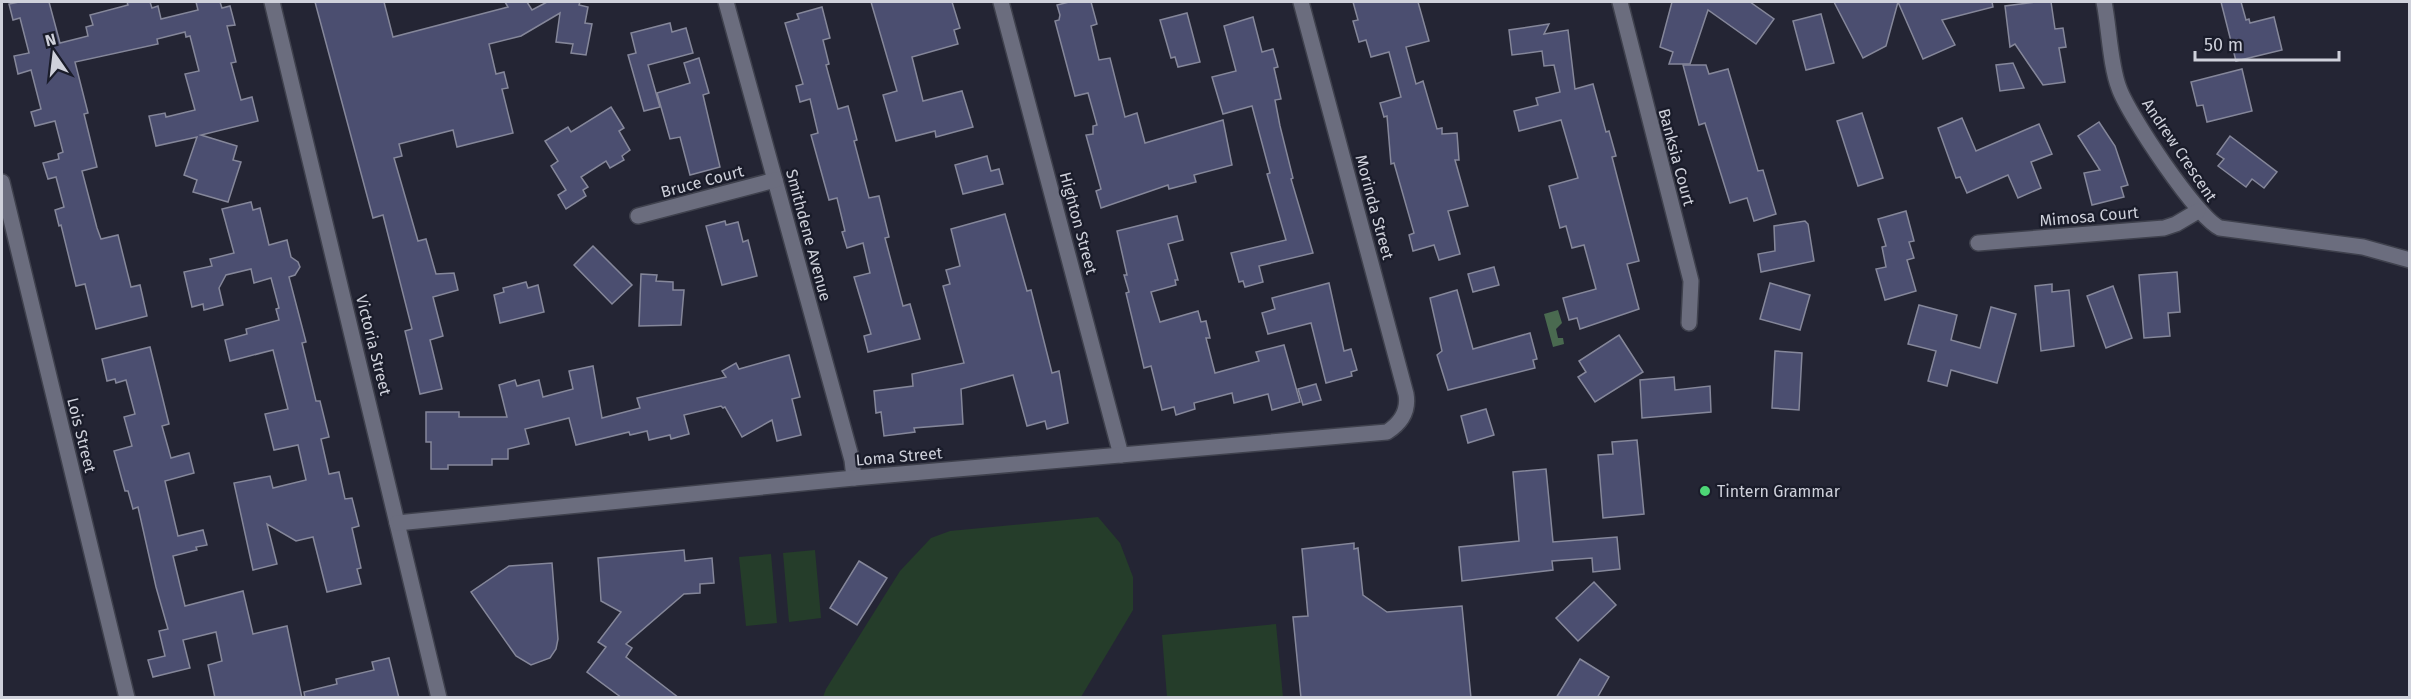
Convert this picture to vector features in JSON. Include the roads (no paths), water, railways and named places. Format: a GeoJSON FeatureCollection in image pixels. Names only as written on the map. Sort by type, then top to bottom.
{"type":"FeatureCollection","features":[{"type":"Feature","properties":{"kind":"street","name":"Victoria Street"},"geometry":{"type":"LineString","coordinates":[[273,2],[439,698]]}},
{"type":"Feature","properties":{"kind":"street","name":"Smithdene Avenue"},"geometry":{"type":"LineString","coordinates":[[726,2],[852,460],[854,478]]}},
{"type":"Feature","properties":{"kind":"street","name":"Highton Street"},"geometry":{"type":"LineString","coordinates":[[1001,2],[1121,455]]}},
{"type":"Feature","properties":{"kind":"street","name":"Morinda Street"},"geometry":{"type":"LineString","coordinates":[[1301,2],[1406,394],[1406,411],[1400,421]]}},
{"type":"Feature","properties":{"kind":"street","name":"Banksia Court"},"geometry":{"type":"LineString","coordinates":[[1620,2],[1691,281],[1689,323]]}},
{"type":"Feature","properties":{"kind":"street","name":"Andrew Crescent"},"geometry":{"type":"LineString","coordinates":[[2104,2],[2118,87],[2140,126],[2198,211],[2211,224],[2220,228],[2363,247],[2409,260]]}},
{"type":"Feature","properties":{"kind":"street","name":"Bruce Court"},"geometry":{"type":"LineString","coordinates":[[638,216],[775,180]]}},
{"type":"Feature","properties":{"kind":"street","name":"Lois Street"},"geometry":{"type":"LineString","coordinates":[[2,182],[128,698]]}},
{"type":"Feature","properties":{"kind":"street","name":"Mimosa Court"},"geometry":{"type":"LineString","coordinates":[[1978,243],[2164,228],[2176,225],[2198,211]]}},
{"type":"Feature","properties":{"kind":"street","name":"Loma Street"},"geometry":{"type":"LineString","coordinates":[[398,523],[854,478],[1387,432],[1400,421]]}},
{"type":"Feature","properties":{"kind":"place","name":"Tintern Grammar"},"geometry":{"type":"Point","coordinates":[1705,491]}}]}
